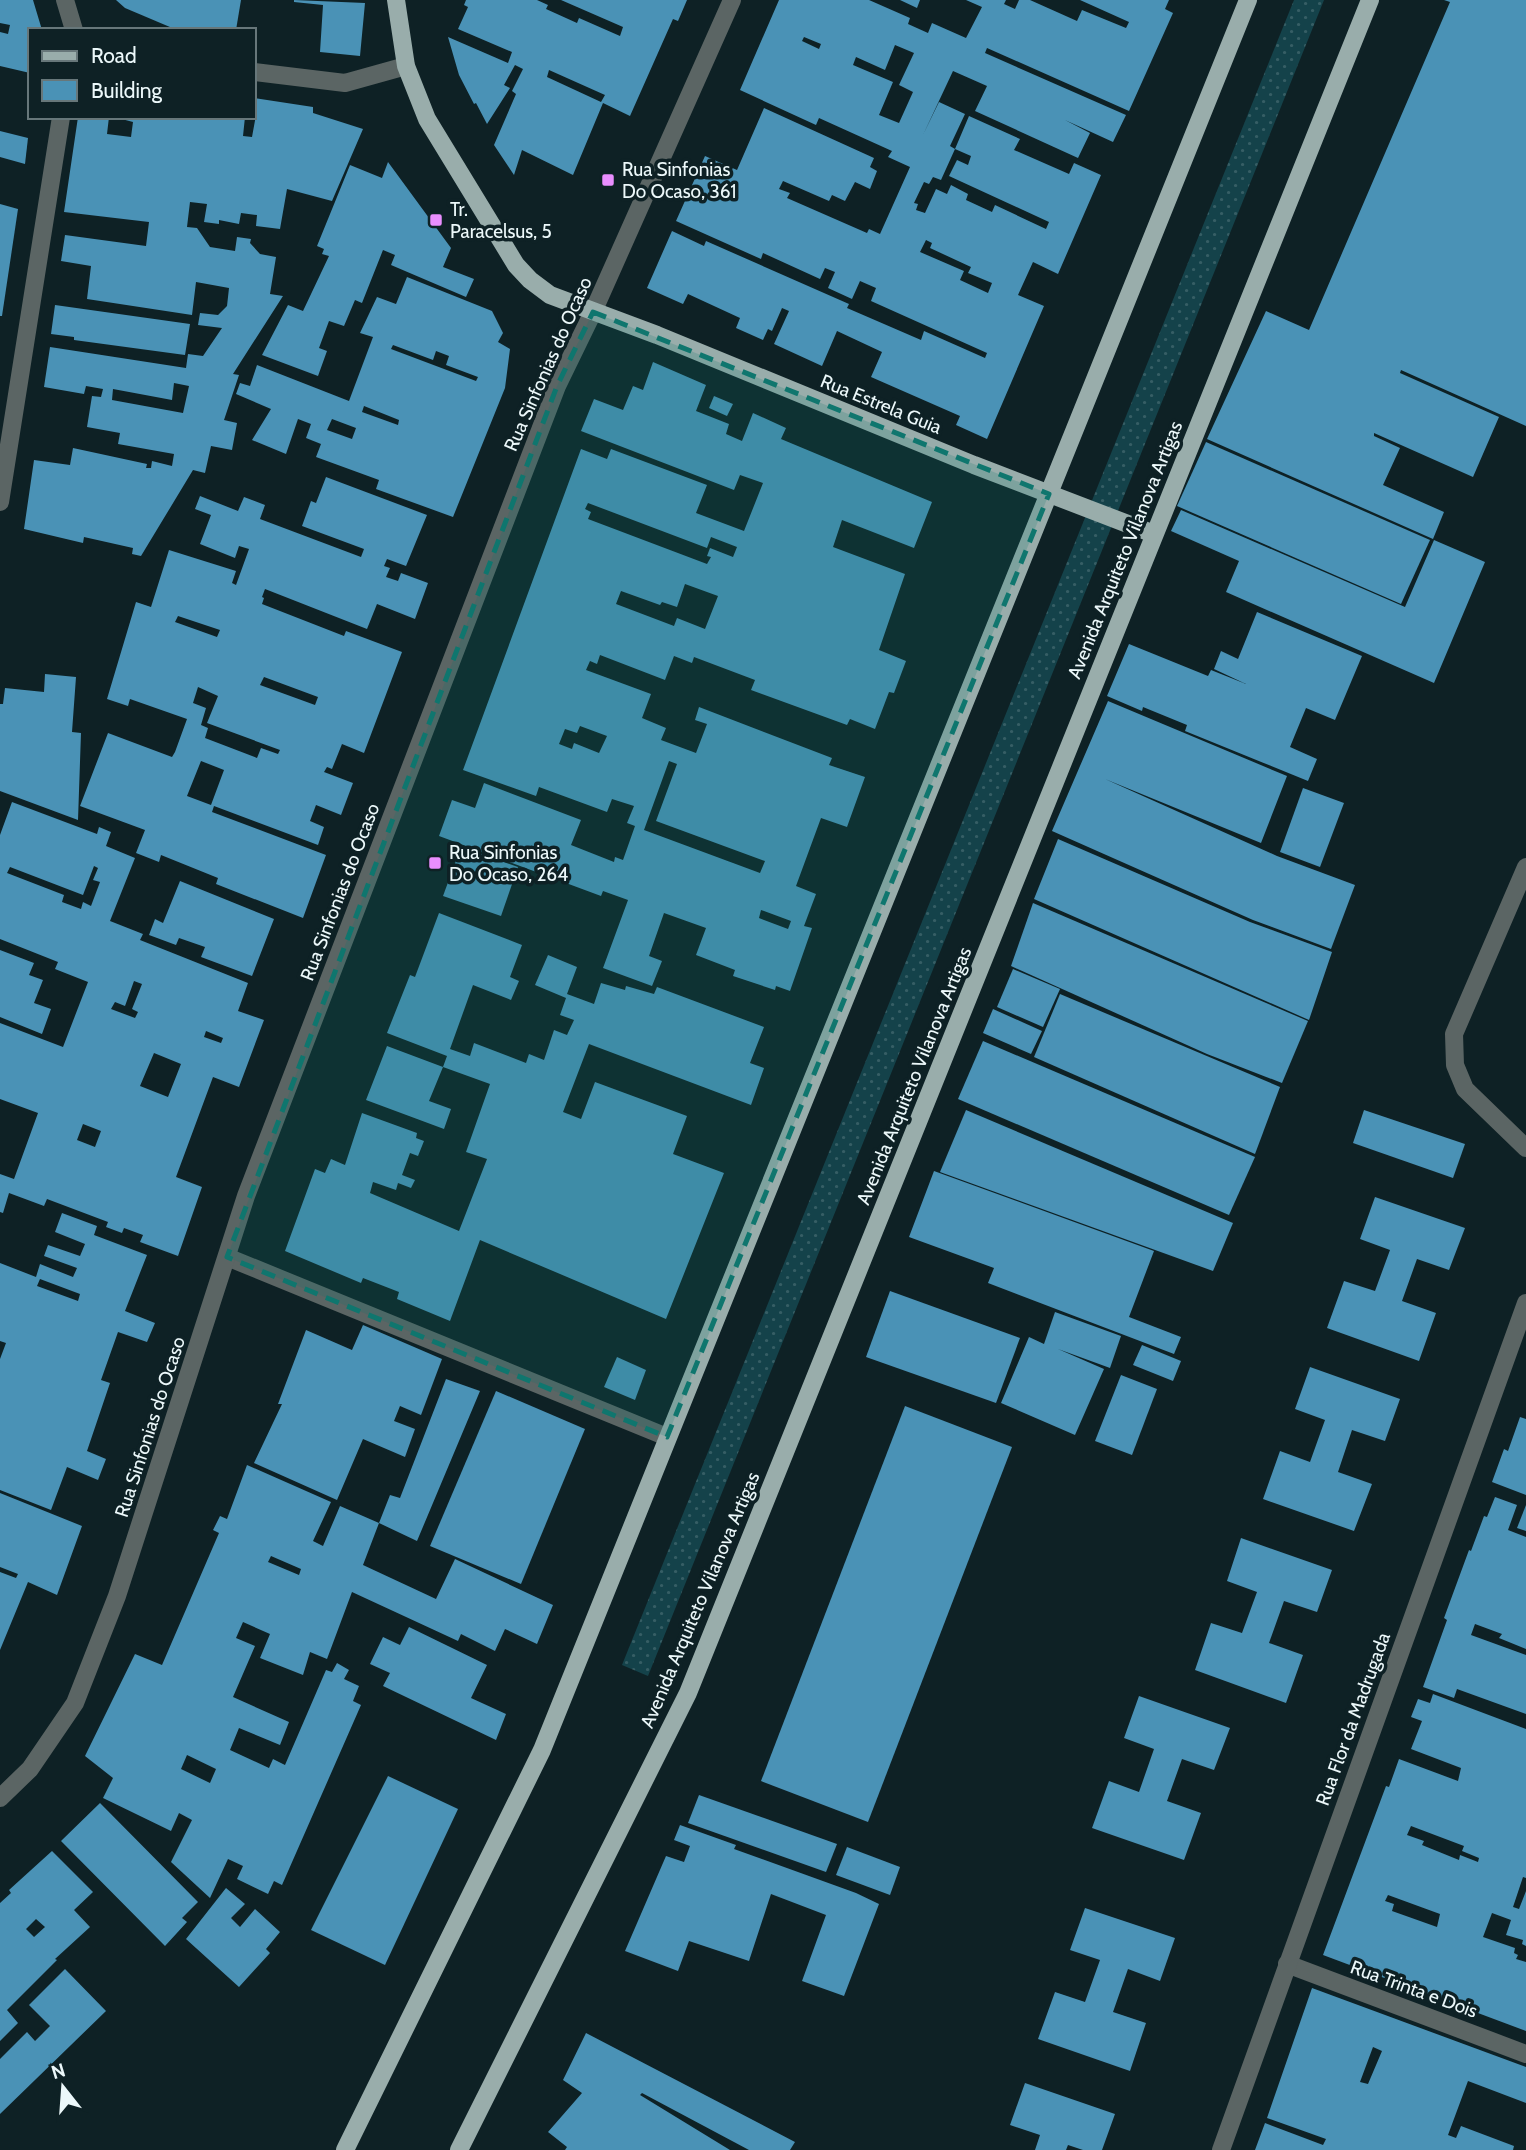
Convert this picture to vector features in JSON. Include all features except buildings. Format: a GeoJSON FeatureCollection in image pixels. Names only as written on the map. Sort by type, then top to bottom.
{"type":"FeatureCollection","features":[{"type":"Feature","properties":{"kind":"main road","name":"Rua Estrela Guia"},"geometry":{"type":"LineString","coordinates":[[396,0],[406,66],[427,119],[516,265],[550,295],[657,335],[1154,534]]}},
{"type":"Feature","properties":{"kind":"main road"},"geometry":{"type":"LineString","coordinates":[[345,2150],[542,1750],[1248,0]]}},
{"type":"Feature","properties":{"kind":"main road","name":"Avenida Arquiteto Vilanova Artigas"},"geometry":{"type":"LineString","coordinates":[[459,2150],[688,1693],[1370,0]]}},
{"type":"Feature","properties":{"kind":"street"},"geometry":{"type":"LineString","coordinates":[[65,0],[74,28]]}},
{"type":"Feature","properties":{"kind":"street","name":"Rua Sinfonias do Ocaso"},"geometry":{"type":"LineString","coordinates":[[0,1798],[30,1769],[75,1703],[117,1596],[246,1196],[552,399],[732,0]]}},
{"type":"Feature","properties":{"kind":"street"},"geometry":{"type":"LineString","coordinates":[[256,72],[345,83],[406,66]]}},
{"type":"Feature","properties":{"kind":"street"},"geometry":{"type":"LineString","coordinates":[[0,502],[61,119]]}},
{"type":"Feature","properties":{"kind":"street"},"geometry":{"type":"LineString","coordinates":[[1526,867],[1454,1034],[1455,1065],[1465,1089],[1526,1148]]}},
{"type":"Feature","properties":{"kind":"street"},"geometry":{"type":"LineString","coordinates":[[227,1257],[667,1437]]}},
{"type":"Feature","properties":{"kind":"street","name":"Rua Flor da Madrugada"},"geometry":{"type":"LineString","coordinates":[[1221,2150],[1526,1303]]}},
{"type":"Feature","properties":{"kind":"street","name":"Rua Trinta e Dois"},"geometry":{"type":"LineString","coordinates":[[1287,1965],[1526,2054]]}},
{"type":"Feature","properties":{"kind":"highlighted area"},"geometry":{"type":"Polygon","coordinates":[[[593,312],[1049,494],[667,1437],[227,1257],[557,386],[593,312]]]}},
{"type":"Feature","properties":{"kind":"shaded area"},"geometry":{"type":"Polygon","coordinates":[[[1294,0],[1324,0],[648,1676],[622,1665],[1294,0]]]}},
{"type":"Feature","properties":{"kind":"place","name":"Rua Sinfonias Do Ocaso, 361"},"geometry":{"type":"Point","coordinates":[608,180]}},
{"type":"Feature","properties":{"kind":"place","name":"Tr. Paracelsus, 5"},"geometry":{"type":"Point","coordinates":[436,220]}},
{"type":"Feature","properties":{"kind":"place","name":"Rua Sinfonias Do Ocaso, 264"},"geometry":{"type":"Point","coordinates":[435,863]}}]}
